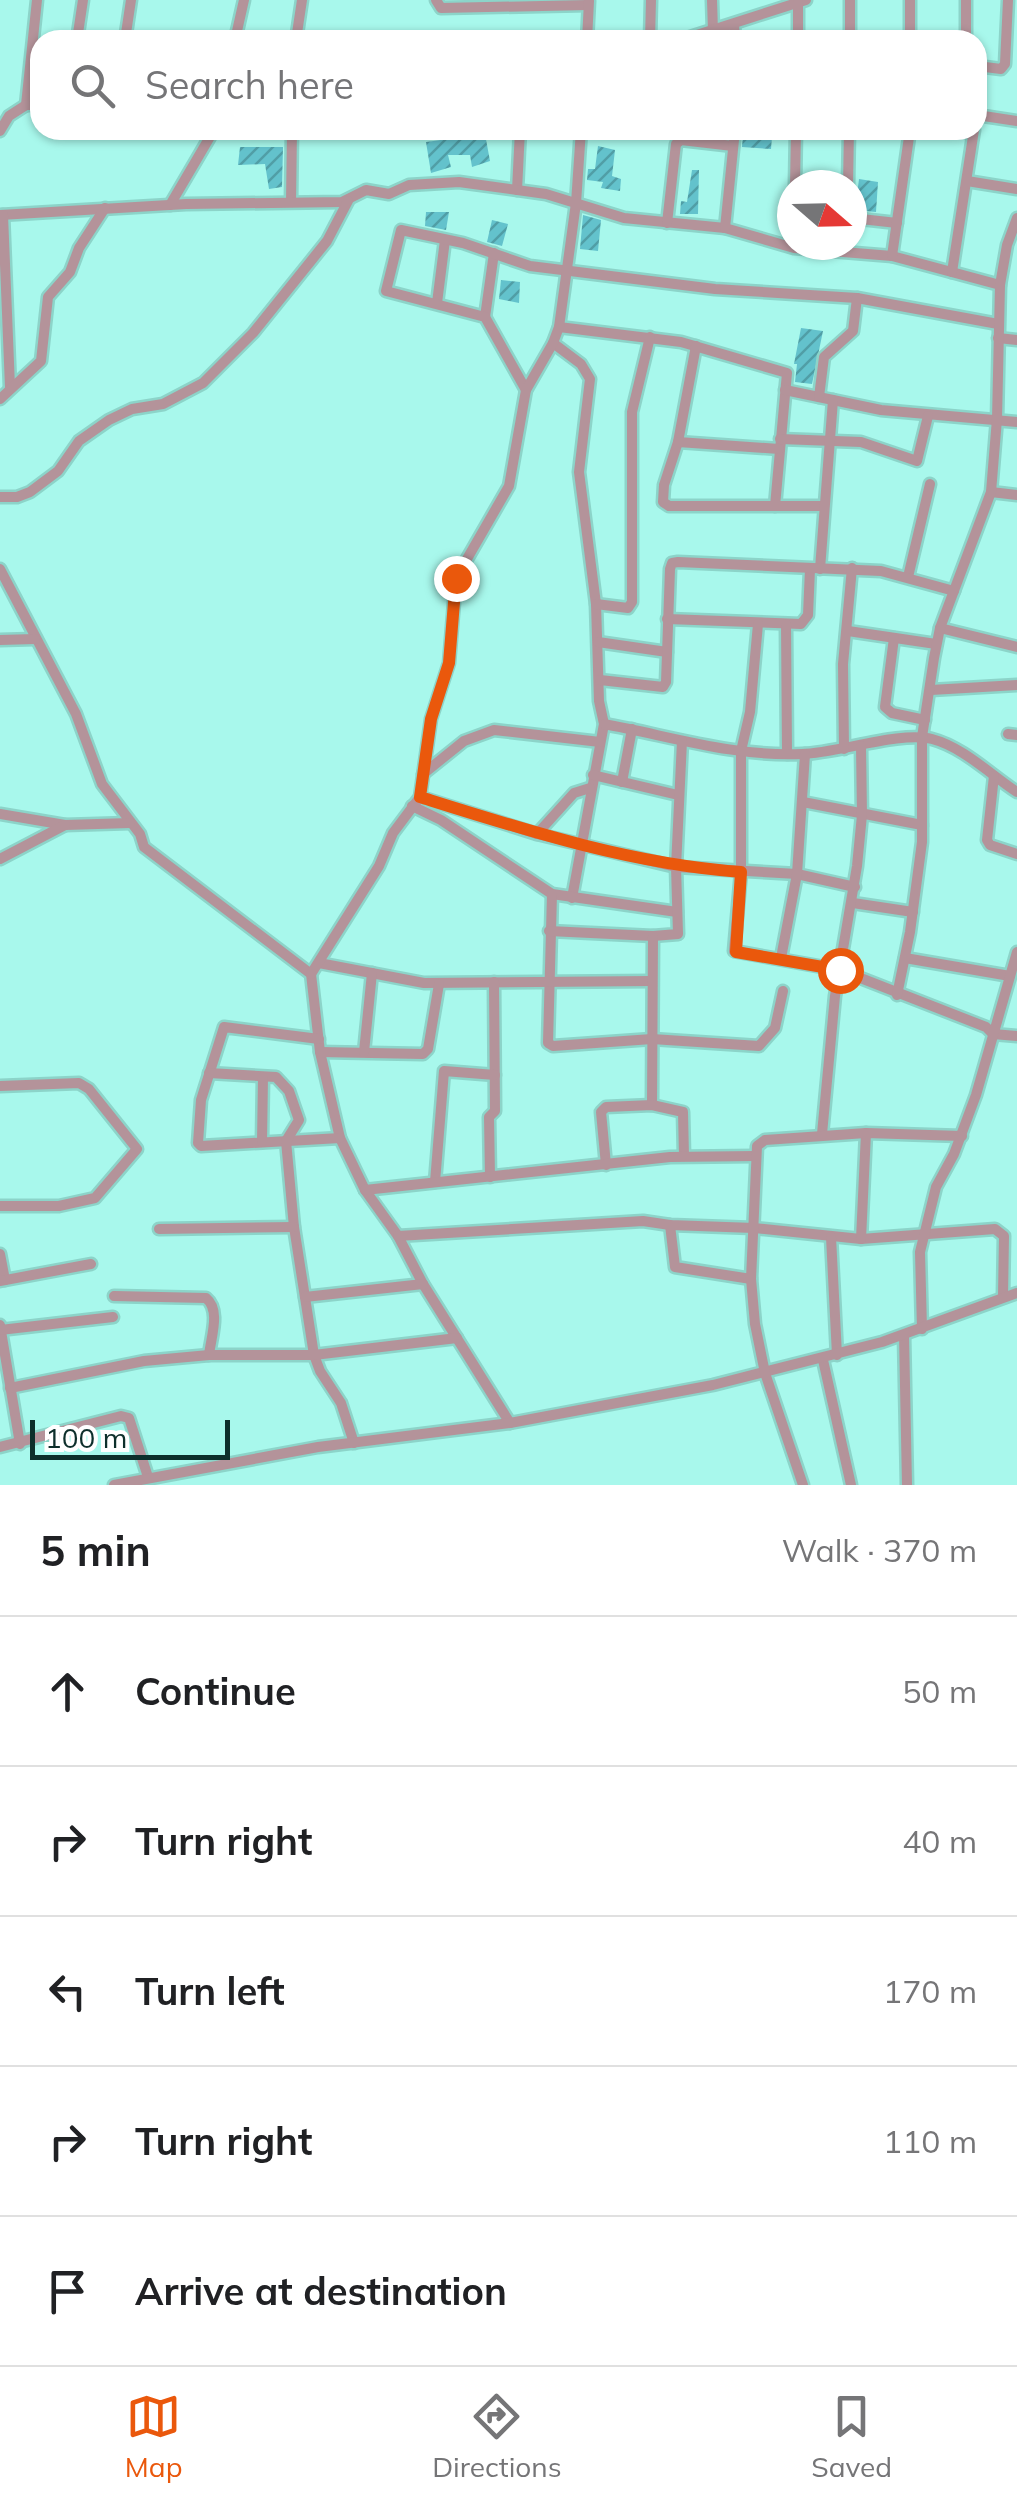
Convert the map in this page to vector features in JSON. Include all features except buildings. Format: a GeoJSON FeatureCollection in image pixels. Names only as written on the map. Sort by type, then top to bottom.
{"type":"FeatureCollection","features":[{"type":"Feature","properties":{"kind":"street"},"geometry":{"type":"LineString","coordinates":[[35,30],[38,0]]}},
{"type":"Feature","properties":{"kind":"street"},"geometry":{"type":"LineString","coordinates":[[78,30],[83,0]]}},
{"type":"Feature","properties":{"kind":"street"},"geometry":{"type":"LineString","coordinates":[[126,30],[131,0]]}},
{"type":"Feature","properties":{"kind":"street"},"geometry":{"type":"LineString","coordinates":[[237,30],[244,0]]}},
{"type":"Feature","properties":{"kind":"street"},"geometry":{"type":"LineString","coordinates":[[298,30],[302,0]]}},
{"type":"Feature","properties":{"kind":"street"},"geometry":{"type":"LineString","coordinates":[[436,0],[441,8],[589,3],[588,30]]}},
{"type":"Feature","properties":{"kind":"street"},"geometry":{"type":"LineString","coordinates":[[650,30],[651,0]]}},
{"type":"Feature","properties":{"kind":"street"},"geometry":{"type":"LineString","coordinates":[[712,0],[712,30]]}},
{"type":"Feature","properties":{"kind":"street"},"geometry":{"type":"LineString","coordinates":[[850,0],[850,30]]}},
{"type":"Feature","properties":{"kind":"street"},"geometry":{"type":"LineString","coordinates":[[910,0],[910,30]]}},
{"type":"Feature","properties":{"kind":"street"},"geometry":{"type":"LineString","coordinates":[[966,0],[966,30]]}},
{"type":"Feature","properties":{"kind":"street"},"geometry":{"type":"LineString","coordinates":[[987,67],[1003,68],[1008,0]]}},
{"type":"Feature","properties":{"kind":"street"},"geometry":{"type":"LineString","coordinates":[[715,30],[781,4],[802,1],[799,30]]}},
{"type":"Feature","properties":{"kind":"street"},"geometry":{"type":"LineString","coordinates":[[734,24],[734,30]]}},
{"type":"Feature","properties":{"kind":"street"},"geometry":{"type":"LineString","coordinates":[[26,105],[30,70]]}},
{"type":"Feature","properties":{"kind":"street"},"geometry":{"type":"LineString","coordinates":[[0,131],[9,116],[30,105]]}},
{"type":"Feature","properties":{"kind":"street"},"geometry":{"type":"LineString","coordinates":[[987,116],[1017,121]]}},
{"type":"Feature","properties":{"kind":"street"},"geometry":{"type":"LineString","coordinates":[[170,205],[208,140]]}},
{"type":"Feature","properties":{"kind":"street"},"geometry":{"type":"LineString","coordinates":[[290,202],[292,140]]}},
{"type":"Feature","properties":{"kind":"street"},"geometry":{"type":"LineString","coordinates":[[517,190],[520,140]]}},
{"type":"Feature","properties":{"kind":"street"},"geometry":{"type":"LineString","coordinates":[[510,1423],[423,1284],[398,1236],[364,1190],[340,1138],[320,1052],[311,974],[379,866],[393,832],[416,802],[431,719],[449,663],[456,578],[509,486],[526,390],[559,327],[580,140]]}},
{"type":"Feature","properties":{"kind":"street"},"geometry":{"type":"LineString","coordinates":[[667,223],[676,144],[681,140],[734,146]]}},
{"type":"Feature","properties":{"kind":"street"},"geometry":{"type":"LineString","coordinates":[[725,228],[734,140]]}},
{"type":"Feature","properties":{"kind":"street"},"geometry":{"type":"LineString","coordinates":[[795,170],[796,140]]}},
{"type":"Feature","properties":{"kind":"street"},"geometry":{"type":"LineString","coordinates":[[848,170],[849,140]]}},
{"type":"Feature","properties":{"kind":"street"},"geometry":{"type":"LineString","coordinates":[[892,256],[909,140]]}},
{"type":"Feature","properties":{"kind":"street"},"geometry":{"type":"LineString","coordinates":[[952,272],[973,140]]}},
{"type":"Feature","properties":{"kind":"street"},"geometry":{"type":"LineString","coordinates":[[10,387],[5,366],[1,215],[170,205],[348,202],[374,192],[440,182],[517,190],[608,214],[725,228],[777,242]]}},
{"type":"Feature","properties":{"kind":"street"},"geometry":{"type":"LineString","coordinates":[[968,182],[1017,189]]}},
{"type":"Feature","properties":{"kind":"street"},"geometry":{"type":"LineString","coordinates":[[0,497],[17,497],[44,482],[58,471],[78,440],[109,420],[132,409],[163,404],[203,384],[253,333],[327,241],[348,202]]}},
{"type":"Feature","properties":{"kind":"street"},"geometry":{"type":"LineString","coordinates":[[0,399],[42,361],[48,297],[70,272],[79,248],[105,208]]}},
{"type":"Feature","properties":{"kind":"street"},"geometry":{"type":"LineString","coordinates":[[867,220],[897,223]]}},
{"type":"Feature","properties":{"kind":"street"},"geometry":{"type":"LineString","coordinates":[[898,995],[913,912],[922,825],[922,737],[936,644],[991,492],[1000,285],[1016,221]]}},
{"type":"Feature","properties":{"kind":"street"},"geometry":{"type":"LineString","coordinates":[[485,317],[390,294],[386,288],[400,230],[530,266],[715,289],[856,298],[998,324]]}},
{"type":"Feature","properties":{"kind":"street"},"geometry":{"type":"LineString","coordinates":[[437,303],[445,240]]}},
{"type":"Feature","properties":{"kind":"street"},"geometry":{"type":"LineString","coordinates":[[867,252],[1000,285]]}},
{"type":"Feature","properties":{"kind":"street"},"geometry":{"type":"LineString","coordinates":[[494,253],[485,317],[526,390]]}},
{"type":"Feature","properties":{"kind":"street"},"geometry":{"type":"LineString","coordinates":[[819,397],[824,358],[853,331],[856,298]]}},
{"type":"Feature","properties":{"kind":"street"},"geometry":{"type":"LineString","coordinates":[[559,327],[650,337],[784,371],[775,506]]}},
{"type":"Feature","properties":{"kind":"street"},"geometry":{"type":"LineString","coordinates":[[596,604],[628,608],[632,602],[632,412],[650,337]]}},
{"type":"Feature","properties":{"kind":"street"},"geometry":{"type":"LineString","coordinates":[[998,338],[1017,340]]}},
{"type":"Feature","properties":{"kind":"street"},"geometry":{"type":"LineString","coordinates":[[554,343],[581,364],[590,379],[579,472],[596,604],[604,724],[572,898]]}},
{"type":"Feature","properties":{"kind":"street"},"geometry":{"type":"LineString","coordinates":[[696,346],[678,442],[664,486],[666,505],[823,506]]}},
{"type":"Feature","properties":{"kind":"street"},"geometry":{"type":"LineString","coordinates":[[784,390],[881,410],[1017,422]]}},
{"type":"Feature","properties":{"kind":"street"},"geometry":{"type":"LineString","coordinates":[[667,619],[800,624],[808,615],[833,400]]}},
{"type":"Feature","properties":{"kind":"street"},"geometry":{"type":"LineString","coordinates":[[678,442],[779,444],[830,440],[878,445],[917,461],[928,416]]}},
{"type":"Feature","properties":{"kind":"street"},"geometry":{"type":"LineString","coordinates":[[908,577],[930,484]]}},
{"type":"Feature","properties":{"kind":"street"},"geometry":{"type":"LineString","coordinates":[[991,492],[1017,495]]}},
{"type":"Feature","properties":{"kind":"street"},"geometry":{"type":"LineString","coordinates":[[600,680],[663,687],[672,563],[852,568],[908,577],[954,591]]}},
{"type":"Feature","properties":{"kind":"street"},"geometry":{"type":"LineString","coordinates":[[844,748],[843,664],[852,568]]}},
{"type":"Feature","properties":{"kind":"street"},"geometry":{"type":"LineString","coordinates":[[0,569],[76,714],[102,784],[140,834],[144,847],[311,974]]}},
{"type":"Feature","properties":{"kind":"street"},"geometry":{"type":"LineString","coordinates":[[758,624],[750,712],[741,751],[741,872],[734,951],[840,970],[986,1027],[993,1034],[1017,1036]]}},
{"type":"Feature","properties":{"kind":"street"},"geometry":{"type":"LineString","coordinates":[[786,624],[788,754]]}},
{"type":"Feature","properties":{"kind":"street"},"geometry":{"type":"LineString","coordinates":[[940,628],[1017,647]]}},
{"type":"Feature","properties":{"kind":"street"},"geometry":{"type":"LineString","coordinates":[[848,631],[936,644]]}},
{"type":"Feature","properties":{"kind":"street"},"geometry":{"type":"LineString","coordinates":[[894,638],[886,706],[892,714],[925,720]]}},
{"type":"Feature","properties":{"kind":"street"},"geometry":{"type":"LineString","coordinates":[[0,640],[35,639]]}},
{"type":"Feature","properties":{"kind":"street"},"geometry":{"type":"LineString","coordinates":[[598,642],[666,652]]}},
{"type":"Feature","properties":{"kind":"street"},"geometry":{"type":"LineString","coordinates":[[931,690],[1017,686]]}},
{"type":"Feature","properties":{"kind":"street"},"geometry":{"type":"LineString","coordinates":[[604,724],[741,751],[788,754],[922,737],[952,746],[1017,792]]}},
{"type":"Feature","properties":{"kind":"street"},"geometry":{"type":"LineString","coordinates":[[622,782],[632,729]]}},
{"type":"Feature","properties":{"kind":"street"},"geometry":{"type":"LineString","coordinates":[[423,774],[480,732],[494,730],[600,742]]}},
{"type":"Feature","properties":{"kind":"street"},"geometry":{"type":"LineString","coordinates":[[549,931],[677,936],[682,741]]}},
{"type":"Feature","properties":{"kind":"street"},"geometry":{"type":"LineString","coordinates":[[822,1134],[840,970],[854,903],[862,815],[860,746]]}},
{"type":"Feature","properties":{"kind":"street"},"geometry":{"type":"LineString","coordinates":[[781,958],[797,874],[805,754]]}},
{"type":"Feature","properties":{"kind":"street"},"geometry":{"type":"LineString","coordinates":[[593,775],[678,795]]}},
{"type":"Feature","properties":{"kind":"street"},"geometry":{"type":"LineString","coordinates":[[994,776],[987,840],[990,845],[1017,854]]}},
{"type":"Feature","properties":{"kind":"street"},"geometry":{"type":"LineString","coordinates":[[538,834],[574,793],[590,788]]}},
{"type":"Feature","properties":{"kind":"street"},"geometry":{"type":"LineString","coordinates":[[416,802],[676,867],[797,874],[855,886]]}},
{"type":"Feature","properties":{"kind":"street"},"geometry":{"type":"LineString","coordinates":[[416,802],[552,894],[677,912]]}},
{"type":"Feature","properties":{"kind":"street"},"geometry":{"type":"LineString","coordinates":[[803,802],[922,825]]}},
{"type":"Feature","properties":{"kind":"street"},"geometry":{"type":"LineString","coordinates":[[0,814],[65,825],[130,823]]}},
{"type":"Feature","properties":{"kind":"street"},"geometry":{"type":"LineString","coordinates":[[0,859],[65,825]]}},
{"type":"Feature","properties":{"kind":"street"},"geometry":{"type":"LineString","coordinates":[[552,894],[548,1042],[553,1046],[652,1039],[758,1046],[775,1028],[783,991]]}},
{"type":"Feature","properties":{"kind":"street"},"geometry":{"type":"LineString","coordinates":[[854,903],[913,912]]}},
{"type":"Feature","properties":{"kind":"street"},"geometry":{"type":"LineString","coordinates":[[652,1104],[653,936]]}},
{"type":"Feature","properties":{"kind":"street"},"geometry":{"type":"LineString","coordinates":[[922,1329],[919,1268],[936,1187],[962,1136],[1017,952]]}},
{"type":"Feature","properties":{"kind":"street"},"geometry":{"type":"LineString","coordinates":[[905,958],[1013,970]]}},
{"type":"Feature","properties":{"kind":"street"},"geometry":{"type":"LineString","coordinates":[[319,962],[439,984],[652,981]]}},
{"type":"Feature","properties":{"kind":"street"},"geometry":{"type":"LineString","coordinates":[[364,1052],[372,973]]}},
{"type":"Feature","properties":{"kind":"street"},"geometry":{"type":"LineString","coordinates":[[490,1177],[494,982]]}},
{"type":"Feature","properties":{"kind":"street"},"geometry":{"type":"LineString","coordinates":[[320,1052],[426,1052],[439,984]]}},
{"type":"Feature","properties":{"kind":"street"},"geometry":{"type":"LineString","coordinates":[[319,1039],[224,1027],[200,1108],[198,1143],[202,1146],[340,1138]]}},
{"type":"Feature","properties":{"kind":"street"},"geometry":{"type":"LineString","coordinates":[[435,1182],[444,1070],[495,1074]]}},
{"type":"Feature","properties":{"kind":"street"},"geometry":{"type":"LineString","coordinates":[[209,1073],[276,1077],[293,1100],[298,1120],[286,1141],[294,1227],[314,1355],[341,1403],[354,1443]]}},
{"type":"Feature","properties":{"kind":"street"},"geometry":{"type":"LineString","coordinates":[[262,1142],[263,1077]]}},
{"type":"Feature","properties":{"kind":"street"},"geometry":{"type":"LineString","coordinates":[[0,1086],[79,1083],[89,1089],[137,1149],[95,1198],[59,1206],[0,1206]]}},
{"type":"Feature","properties":{"kind":"street"},"geometry":{"type":"LineString","coordinates":[[606,1165],[603,1109],[652,1104],[679,1110],[684,1115],[684,1156]]}},
{"type":"Feature","properties":{"kind":"street"},"geometry":{"type":"LineString","coordinates":[[861,1239],[866,1133]]}},
{"type":"Feature","properties":{"kind":"street"},"geometry":{"type":"LineString","coordinates":[[803,1485],[764,1373],[751,1279],[755,1156],[760,1142],[822,1134],[962,1136]]}},
{"type":"Feature","properties":{"kind":"street"},"geometry":{"type":"LineString","coordinates":[[364,1190],[684,1156],[755,1156]]}},
{"type":"Feature","properties":{"kind":"street"},"geometry":{"type":"LineString","coordinates":[[398,1236],[643,1221],[861,1239],[1000,1230],[1004,1236],[1003,1297]]}},
{"type":"Feature","properties":{"kind":"street"},"geometry":{"type":"LineString","coordinates":[[670,1225],[676,1267],[751,1279]]}},
{"type":"Feature","properties":{"kind":"street"},"geometry":{"type":"LineString","coordinates":[[159,1228],[294,1227]]}},
{"type":"Feature","properties":{"kind":"street"},"geometry":{"type":"LineString","coordinates":[[830,1237],[836,1355]]}},
{"type":"Feature","properties":{"kind":"street"},"geometry":{"type":"LineString","coordinates":[[0,1254],[2,1280],[91,1264]]}},
{"type":"Feature","properties":{"kind":"street"},"geometry":{"type":"LineString","coordinates":[[305,1297],[423,1284]]}},
{"type":"Feature","properties":{"kind":"street"},"geometry":{"type":"LineString","coordinates":[[114,1485],[354,1443],[510,1423],[764,1373],[904,1335],[1017,1293]]}},
{"type":"Feature","properties":{"kind":"street"},"geometry":{"type":"LineString","coordinates":[[114,1296],[211,1301],[215,1308],[210,1355]]}},
{"type":"Feature","properties":{"kind":"street"},"geometry":{"type":"LineString","coordinates":[[20,1444],[7,1395],[0,1328],[113,1317]]}},
{"type":"Feature","properties":{"kind":"street"},"geometry":{"type":"LineString","coordinates":[[904,1335],[906,1485]]}},
{"type":"Feature","properties":{"kind":"street"},"geometry":{"type":"LineString","coordinates":[[7,1395],[144,1361],[210,1355],[314,1355],[457,1338]]}},
{"type":"Feature","properties":{"kind":"street"},"geometry":{"type":"LineString","coordinates":[[823,1360],[851,1485]]}},
{"type":"Feature","properties":{"kind":"street"},"geometry":{"type":"LineString","coordinates":[[0,1447],[121,1416],[128,1418],[148,1477]]}},
{"type":"Feature","properties":{"kind":"route"},"geometry":{"type":"LineString","coordinates":[[456,578],[449,663],[431,719],[420,797],[538,834],[676,867],[741,872],[734,951],[840,970]]}}]}
